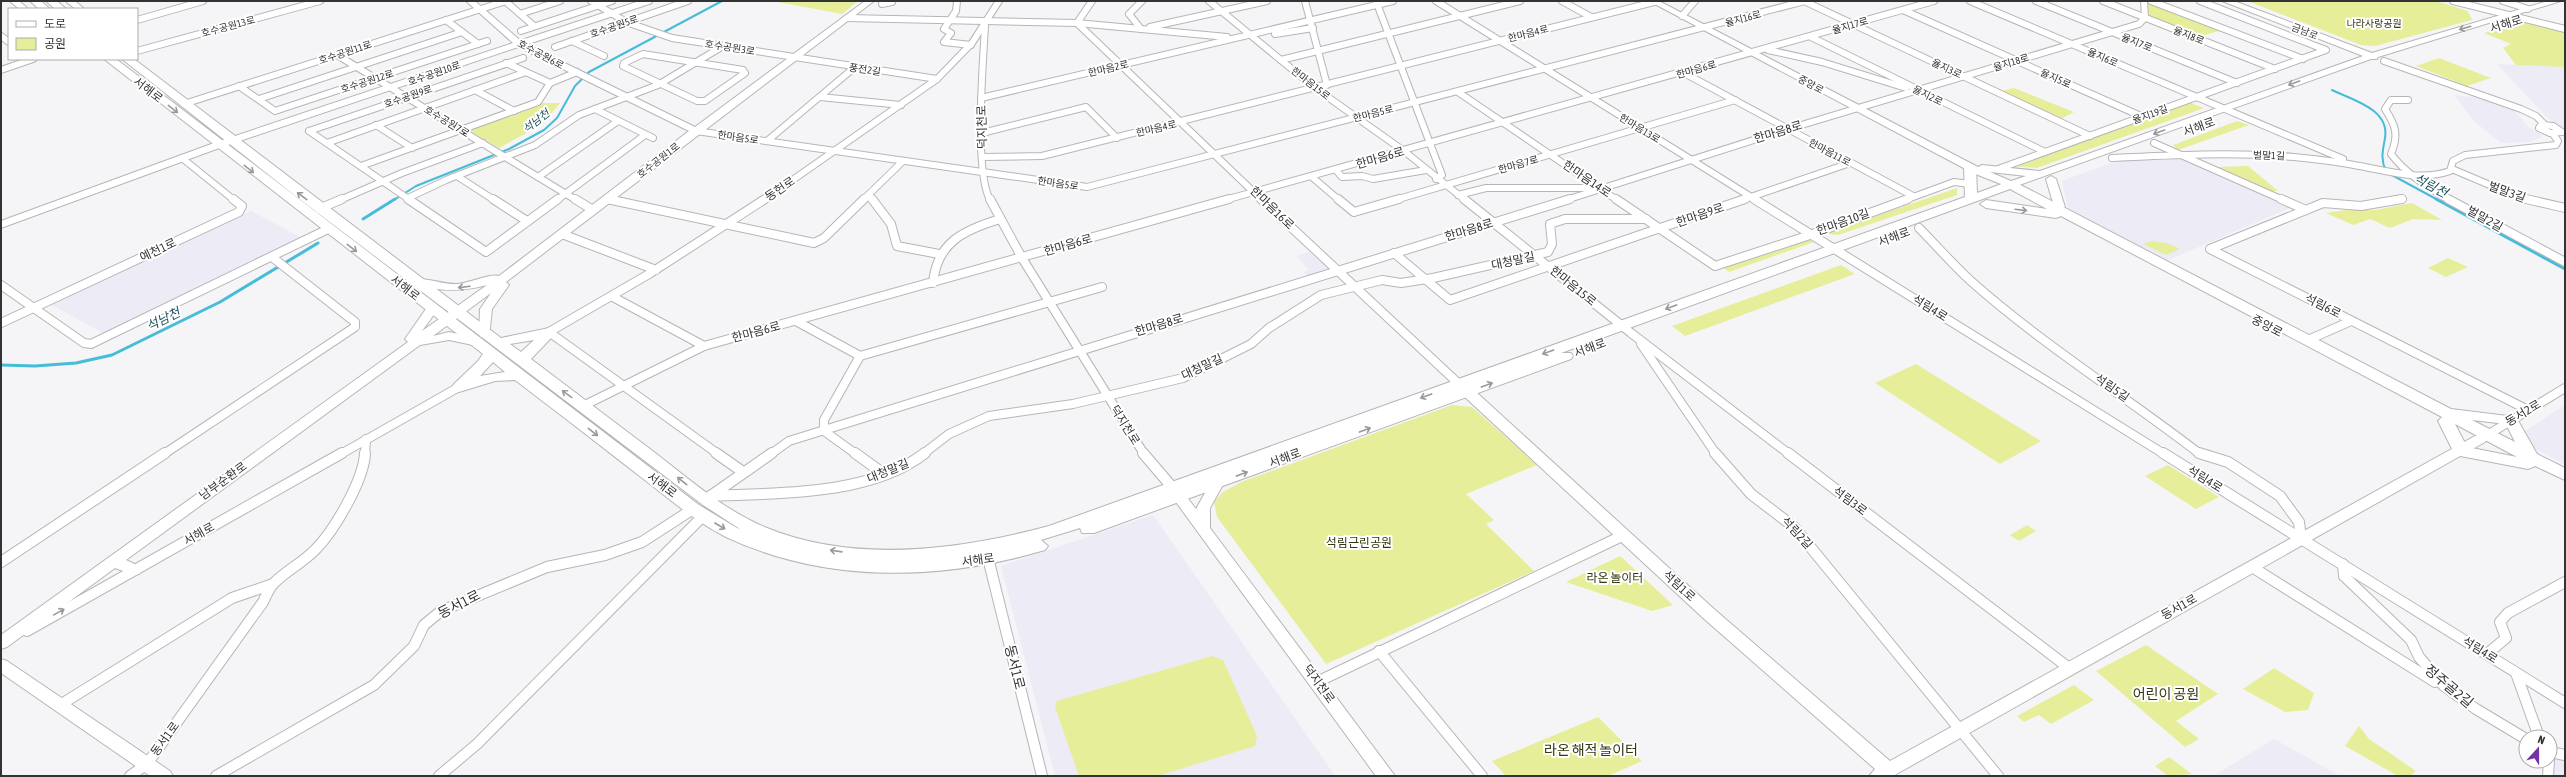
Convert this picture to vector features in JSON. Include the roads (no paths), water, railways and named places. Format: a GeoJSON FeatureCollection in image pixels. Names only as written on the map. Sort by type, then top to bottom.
{"type":"FeatureCollection","features":[{"type":"Feature","properties":{"kind":"main road"},"geometry":{"type":"LineString","coordinates":[[35,1],[44,8]]}},
{"type":"Feature","properties":{"kind":"main road"},"geometry":{"type":"LineString","coordinates":[[51,1],[60,8]]}},
{"type":"Feature","properties":{"kind":"main road","name":"호수공원6로"},"geometry":{"type":"LineString","coordinates":[[470,1],[519,44],[627,97]]}},
{"type":"Feature","properties":{"kind":"main road","name":"호수공원1로"},"geometry":{"type":"LineString","coordinates":[[451,316],[514,271],[696,131],[870,1]]}},
{"type":"Feature","properties":{"kind":"main road","name":"중앙로"},"geometry":{"type":"LineString","coordinates":[[1655,1],[1970,167],[2308,340],[2484,437],[2530,460],[2565,475]]}},
{"type":"Feature","properties":{"kind":"main road","name":"금남로"},"geometry":{"type":"LineString","coordinates":[[2226,1],[2384,61]]}},
{"type":"Feature","properties":{"kind":"main road","name":"서해로"},"geometry":{"type":"LineString","coordinates":[[519,368],[583,406],[704,505],[723,529],[764,546],[837,563],[907,566],[988,558],[1039,546],[1176,492],[1463,388],[1630,332],[1839,252],[1971,199],[2051,179],[2384,61],[2527,14],[2556,1]]}},
{"type":"Feature","properties":{"kind":"main road","name":"서해로"},"geometry":{"type":"LineString","coordinates":[[1839,252],[1919,228],[1986,204],[2039,175],[2371,56],[2509,15],[2527,14],[2565,6]]}},
{"type":"Feature","properties":{"kind":"main road","name":"호수공원10로"},"geometry":{"type":"LineString","coordinates":[[224,143],[519,44]]}},
{"type":"Feature","properties":{"kind":"main road","name":"서해로"},"geometry":{"type":"LineString","coordinates":[[110,60],[224,143],[319,208],[414,281],[451,316],[704,505],[742,524],[790,542],[860,554],[907,556],[980,550],[1024,540],[1176,492],[1217,483],[1463,388]]}},
{"type":"Feature","properties":{"kind":"main road","name":"서해로"},"geometry":{"type":"LineString","coordinates":[[128,60],[184,104],[224,143],[328,229],[432,309],[451,316]]}},
{"type":"Feature","properties":{"kind":"main road"},"geometry":{"type":"LineString","coordinates":[[627,97],[696,131]]}},
{"type":"Feature","properties":{"kind":"main road"},"geometry":{"type":"LineString","coordinates":[[680,123],[714,118]]}},
{"type":"Feature","properties":{"kind":"main road"},"geometry":{"type":"LineString","coordinates":[[1,225],[224,143]]}},
{"type":"Feature","properties":{"kind":"main road"},"geometry":{"type":"LineString","coordinates":[[1971,199],[1970,167],[1998,169],[2039,175]]}},
{"type":"Feature","properties":{"kind":"main road"},"geometry":{"type":"LineString","coordinates":[[1986,204],[2057,211],[2060,207],[2051,179]]}},
{"type":"Feature","properties":{"kind":"main road","name":"중앙로"},"geometry":{"type":"LineString","coordinates":[[2057,211],[2446,416]]}},
{"type":"Feature","properties":{"kind":"main road"},"geometry":{"type":"LineString","coordinates":[[414,281],[436,286],[462,288],[478,285],[514,271]]}},
{"type":"Feature","properties":{"kind":"main road"},"geometry":{"type":"LineString","coordinates":[[460,387],[484,364],[486,343],[485,314],[488,304],[514,271]]}},
{"type":"Feature","properties":{"kind":"main road"},"geometry":{"type":"LineString","coordinates":[[390,360],[419,330],[432,309]]}},
{"type":"Feature","properties":{"kind":"main road","name":"남부순환로"},"geometry":{"type":"LineString","coordinates":[[1,644],[451,316]]}},
{"type":"Feature","properties":{"kind":"main road"},"geometry":{"type":"LineString","coordinates":[[390,360],[416,345],[434,338],[455,336],[486,343],[549,332]]}},
{"type":"Feature","properties":{"kind":"main road"},"geometry":{"type":"LineString","coordinates":[[460,387],[519,368],[549,332]]}},
{"type":"Feature","properties":{"kind":"main road","name":"석림1로"},"geometry":{"type":"LineString","coordinates":[[1463,388],[1886,774]]}},
{"type":"Feature","properties":{"kind":"main road"},"geometry":{"type":"LineString","coordinates":[[2446,416],[2512,420],[2530,460],[2461,451],[2446,416]]}},
{"type":"Feature","properties":{"kind":"main road","name":"동서1로"},"geometry":{"type":"LineString","coordinates":[[1886,774],[1961,728],[2484,437]]}},
{"type":"Feature","properties":{"kind":"main road","name":"중앙로"},"geometry":{"type":"LineString","coordinates":[[2530,460],[2565,484]]}},
{"type":"Feature","properties":{"kind":"main road"},"geometry":{"type":"LineString","coordinates":[[1203,526],[1203,508],[1217,483]]}},
{"type":"Feature","properties":{"kind":"main road","name":"덕지천로"},"geometry":{"type":"LineString","coordinates":[[1176,492],[1203,526],[1386,776]]}},
{"type":"Feature","properties":{"kind":"main road"},"geometry":{"type":"LineString","coordinates":[[114,561],[134,570]]}},
{"type":"Feature","properties":{"kind":"main road","name":"동서1로"},"geometry":{"type":"LineString","coordinates":[[1,665],[158,773]]}},
{"type":"Feature","properties":{"kind":"street"},"geometry":{"type":"LineString","coordinates":[[14,1],[23,8]]}},
{"type":"Feature","properties":{"kind":"street"},"geometry":{"type":"LineString","coordinates":[[70,1],[79,8]]}},
{"type":"Feature","properties":{"kind":"street"},"geometry":{"type":"LineString","coordinates":[[138,20],[203,1]]}},
{"type":"Feature","properties":{"kind":"street","name":"호수공원13로"},"geometry":{"type":"LineString","coordinates":[[138,51],[320,1]]}},
{"type":"Feature","properties":{"kind":"street"},"geometry":{"type":"LineString","coordinates":[[505,1],[534,26]]}},
{"type":"Feature","properties":{"kind":"street","name":"호수공원11로"},"geometry":{"type":"LineString","coordinates":[[184,104],[505,1]]}},
{"type":"Feature","properties":{"kind":"street"},"geometry":{"type":"LineString","coordinates":[[520,14],[560,1]]}},
{"type":"Feature","properties":{"kind":"street"},"geometry":{"type":"LineString","coordinates":[[591,1],[609,14],[626,22]]}},
{"type":"Feature","properties":{"kind":"street"},"geometry":{"type":"LineString","coordinates":[[521,30],[612,1]]}},
{"type":"Feature","properties":{"kind":"street","name":"호수공원10로"},"geometry":{"type":"LineString","coordinates":[[519,44],[649,1]]}},
{"type":"Feature","properties":{"kind":"street","name":"호수공원5로"},"geometry":{"type":"LineString","coordinates":[[572,41],[688,1]]}},
{"type":"Feature","properties":{"kind":"street"},"geometry":{"type":"LineString","coordinates":[[957,1],[956,11],[944,29],[951,33],[944,42],[971,45]]}},
{"type":"Feature","properties":{"kind":"street","name":"동헌로"},"geometry":{"type":"LineString","coordinates":[[549,332],[614,297],[726,226],[836,151],[937,79],[971,45],[987,23],[999,1]]}},
{"type":"Feature","properties":{"kind":"street"},"geometry":{"type":"LineString","coordinates":[[1077,23],[1092,1]]}},
{"type":"Feature","properties":{"kind":"street"},"geometry":{"type":"LineString","coordinates":[[1140,29],[1129,14],[1142,1]]}},
{"type":"Feature","properties":{"kind":"street","name":"한마음15로"},"geometry":{"type":"LineString","coordinates":[[1208,1],[1315,88],[1404,151],[1630,332]]}},
{"type":"Feature","properties":{"kind":"street"},"geometry":{"type":"LineString","coordinates":[[847,18],[951,19],[987,23],[1077,23],[1140,29],[1268,1]]}},
{"type":"Feature","properties":{"kind":"street"},"geometry":{"type":"LineString","coordinates":[[1306,1],[1327,85]]}},
{"type":"Feature","properties":{"kind":"street","name":"한마음2로"},"geometry":{"type":"LineString","coordinates":[[981,98],[1236,38],[1252,36],[1377,3],[1393,1]]}},
{"type":"Feature","properties":{"kind":"street","name":"한마음13로"},"geometry":{"type":"LineString","coordinates":[[1436,1],[1498,41],[1692,159],[1839,252]]}},
{"type":"Feature","properties":{"kind":"street"},"geometry":{"type":"LineString","coordinates":[[1281,60],[1520,1]]}},
{"type":"Feature","properties":{"kind":"street"},"geometry":{"type":"LineString","coordinates":[[1562,1],[1591,17]]}},
{"type":"Feature","properties":{"kind":"street","name":"한마음4로"},"geometry":{"type":"LineString","coordinates":[[982,157],[1042,156],[1655,1]]}},
{"type":"Feature","properties":{"kind":"street"},"geometry":{"type":"LineString","coordinates":[[1682,16],[1695,1]]}},
{"type":"Feature","properties":{"kind":"street","name":"율지3로"},"geometry":{"type":"LineString","coordinates":[[1805,1],[2090,136]]}},
{"type":"Feature","properties":{"kind":"street","name":"율지16로"},"geometry":{"type":"LineString","coordinates":[[1705,28],[1805,1]]}},
{"type":"Feature","properties":{"kind":"street","name":"율지17로"},"geometry":{"type":"LineString","coordinates":[[1753,54],[1934,1]]}},
{"type":"Feature","properties":{"kind":"street","name":"율지6로"},"geometry":{"type":"LineString","coordinates":[[1970,1],[2236,114]]}},
{"type":"Feature","properties":{"kind":"street","name":"율지7로"},"geometry":{"type":"LineString","coordinates":[[2036,1],[2238,83]]}},
{"type":"Feature","properties":{"kind":"street","name":"율지8로"},"geometry":{"type":"LineString","coordinates":[[2103,1],[2275,69]]}},
{"type":"Feature","properties":{"kind":"street"},"geometry":{"type":"LineString","coordinates":[[2144,1],[2145,18]]}},
{"type":"Feature","properties":{"kind":"street"},"geometry":{"type":"LineString","coordinates":[[2151,1],[2303,59]]}},
{"type":"Feature","properties":{"kind":"street","name":"율지19길"},"geometry":{"type":"LineString","coordinates":[[1998,169],[2326,50],[2200,1]]}},
{"type":"Feature","properties":{"kind":"street"},"geometry":{"type":"LineString","coordinates":[[2453,1],[2509,15]]}},
{"type":"Feature","properties":{"kind":"street"},"geometry":{"type":"LineString","coordinates":[[2503,1],[2527,14],[2563,28]]}},
{"type":"Feature","properties":{"kind":"street"},"geometry":{"type":"LineString","coordinates":[[1377,3],[1442,175],[1436,178]]}},
{"type":"Feature","properties":{"kind":"street","name":"율지5로"},"geometry":{"type":"LineString","coordinates":[[1903,10],[2143,117]]}},
{"type":"Feature","properties":{"kind":"street","name":"율지18로"},"geometry":{"type":"LineString","coordinates":[[1858,108],[2141,23],[2145,18]]}},
{"type":"Feature","properties":{"kind":"street"},"geometry":{"type":"LineString","coordinates":[[446,20],[478,44]]}},
{"type":"Feature","properties":{"kind":"street","name":"호수공원3로"},"geometry":{"type":"LineString","coordinates":[[626,22],[667,37],[794,58]]}},
{"type":"Feature","properties":{"kind":"street","name":"덕지천로"},"geometry":{"type":"LineString","coordinates":[[987,23],[981,98],[983,172],[988,196],[1022,258],[1138,447],[1176,492]]}},
{"type":"Feature","properties":{"kind":"street","name":"한마음16로"},"geometry":{"type":"LineString","coordinates":[[1077,23],[1216,154],[1352,286],[1463,388]]}},
{"type":"Feature","properties":{"kind":"street"},"geometry":{"type":"LineString","coordinates":[[1252,36],[1313,28]]}},
{"type":"Feature","properties":{"kind":"street","name":"한마음5로"},"geometry":{"type":"LineString","coordinates":[[696,131],[1085,187],[1705,28]]}},
{"type":"Feature","properties":{"kind":"street","name":"한마음2로"},"geometry":{"type":"LineString","coordinates":[[1140,29],[1236,38]]}},
{"type":"Feature","properties":{"kind":"street","name":"호수공원12로"},"geometry":{"type":"LineString","coordinates":[[259,99],[462,32]]}},
{"type":"Feature","properties":{"kind":"street","name":"율지2로"},"geometry":{"type":"LineString","coordinates":[[1811,37],[2044,152]]}},
{"type":"Feature","properties":{"kind":"street","name":"호수공원12로"},"geometry":{"type":"LineString","coordinates":[[239,86],[275,111],[486,41]]}},
{"type":"Feature","properties":{"kind":"street"},"geometry":{"type":"LineString","coordinates":[[555,47],[572,41]]}},
{"type":"Feature","properties":{"kind":"street","name":"호수공원5로"},"geometry":{"type":"LineString","coordinates":[[572,41],[604,56]]}},
{"type":"Feature","properties":{"kind":"street"},"geometry":{"type":"LineString","coordinates":[[408,198],[550,137],[575,117],[660,84],[723,46]]}},
{"type":"Feature","properties":{"kind":"street","name":"율지17로"},"geometry":{"type":"LineString","coordinates":[[1767,50],[1822,62],[1898,87],[1918,90]]}},
{"type":"Feature","properties":{"kind":"street"},"geometry":{"type":"LineString","coordinates":[[643,54],[695,62],[743,70],[745,73],[704,100],[697,101],[623,66],[624,63],[638,55],[643,54]]}},
{"type":"Feature","properties":{"kind":"street","name":"한마음6로"},"geometry":{"type":"LineString","coordinates":[[583,406],[704,346],[1753,54]]}},
{"type":"Feature","properties":{"kind":"street","name":"호수공원7로"},"geometry":{"type":"LineString","coordinates":[[337,55],[505,157]]}},
{"type":"Feature","properties":{"kind":"street","name":"호수공원9로"},"geometry":{"type":"LineString","coordinates":[[408,198],[309,130],[522,58]]}},
{"type":"Feature","properties":{"kind":"street","name":"풍전2길"},"geometry":{"type":"LineString","coordinates":[[794,58],[937,79]]}},
{"type":"Feature","properties":{"kind":"street"},"geometry":{"type":"LineString","coordinates":[[1,70],[30,60]]}},
{"type":"Feature","properties":{"kind":"street"},"geometry":{"type":"LineString","coordinates":[[2384,61],[2522,109],[2536,116],[2545,125],[2539,127],[2553,134],[2558,141],[2556,144],[2465,155],[2453,161],[2452,168],[2442,174],[2403,173],[2391,154],[2398,132],[2394,120],[2385,109],[2391,100],[2408,100]]}},
{"type":"Feature","properties":{"kind":"street"},"geometry":{"type":"LineString","coordinates":[[506,63],[550,83]]}},
{"type":"Feature","properties":{"kind":"street"},"geometry":{"type":"LineString","coordinates":[[767,141],[855,67]]}},
{"type":"Feature","properties":{"kind":"street","name":"호수공원9로"},"geometry":{"type":"LineString","coordinates":[[327,142],[526,72]]}},
{"type":"Feature","properties":{"kind":"street"},"geometry":{"type":"LineString","coordinates":[[361,166],[538,102],[550,83],[577,72]]}},
{"type":"Feature","properties":{"kind":"street","name":"한마음11로"},"geometry":{"type":"LineString","coordinates":[[1684,73],[1913,196]]}},
{"type":"Feature","properties":{"kind":"street"},"geometry":{"type":"LineString","coordinates":[[476,90],[514,111]]}},
{"type":"Feature","properties":{"kind":"street","name":"한마음14로"},"geometry":{"type":"LineString","coordinates":[[1458,92],[1715,266]]}},
{"type":"Feature","properties":{"kind":"street"},"geometry":{"type":"LineString","coordinates":[[820,97],[901,105]]}},
{"type":"Feature","properties":{"kind":"street","name":"한마음7로"},"geometry":{"type":"LineString","coordinates":[[1312,177],[1354,212],[1550,154],[1643,129],[1735,100]]}},
{"type":"Feature","properties":{"kind":"street"},"geometry":{"type":"LineString","coordinates":[[982,133],[1086,107],[1117,138]]}},
{"type":"Feature","properties":{"kind":"street","name":"한마음8로"},"geometry":{"type":"LineString","coordinates":[[704,505],[743,472],[789,441],[1079,350],[1494,223],[1600,188],[1858,108]]}},
{"type":"Feature","properties":{"kind":"street"},"geometry":{"type":"LineString","coordinates":[[596,109],[653,138]]}},
{"type":"Feature","properties":{"kind":"street","name":"벌말1길"},"geometry":{"type":"LineString","coordinates":[[2236,114],[2358,165]]}},
{"type":"Feature","properties":{"kind":"street"},"geometry":{"type":"LineString","coordinates":[[538,177],[618,121]]}},
{"type":"Feature","properties":{"kind":"street"},"geometry":{"type":"LineString","coordinates":[[376,125],[412,148]]}},
{"type":"Feature","properties":{"kind":"street"},"geometry":{"type":"LineString","coordinates":[[408,198],[486,252],[645,135]]}},
{"type":"Feature","properties":{"kind":"street"},"geometry":{"type":"LineString","coordinates":[[319,208],[424,164],[483,143]]}},
{"type":"Feature","properties":{"kind":"street"},"geometry":{"type":"LineString","coordinates":[[2154,143],[2306,210]]}},
{"type":"Feature","properties":{"kind":"street","name":"벌말1길"},"geometry":{"type":"LineString","coordinates":[[2112,158],[2179,154],[2284,155],[2403,173]]}},
{"type":"Feature","properties":{"kind":"street"},"geometry":{"type":"LineString","coordinates":[[505,157],[594,210]]}},
{"type":"Feature","properties":{"kind":"street","name":"예천1로"},"geometry":{"type":"LineString","coordinates":[[1,323],[239,212],[242,206],[182,158]]}},
{"type":"Feature","properties":{"kind":"street"},"geometry":{"type":"LineString","coordinates":[[607,199],[726,226],[814,243],[824,238],[903,161]]}},
{"type":"Feature","properties":{"kind":"street","name":"한마음9로"},"geometry":{"type":"LineString","coordinates":[[1427,279],[1450,300],[1550,268],[1850,163]]}},
{"type":"Feature","properties":{"kind":"street","name":"벌말3길"},"geometry":{"type":"LineString","coordinates":[[2452,168],[2514,195],[2565,208]]}},
{"type":"Feature","properties":{"kind":"street"},"geometry":{"type":"LineString","coordinates":[[1336,170],[1342,177],[1362,176],[1373,179],[1426,170]]}},
{"type":"Feature","properties":{"kind":"street","name":"벌말2길"},"geometry":{"type":"LineString","coordinates":[[2403,173],[2565,262]]}},
{"type":"Feature","properties":{"kind":"street"},"geometry":{"type":"LineString","coordinates":[[457,176],[527,221]]}},
{"type":"Feature","properties":{"kind":"street","name":"한마음10길"},"geometry":{"type":"LineString","coordinates":[[1715,266],[1810,235],[1954,182],[1970,184]]}},
{"type":"Feature","properties":{"kind":"street"},"geometry":{"type":"LineString","coordinates":[[1458,195],[1486,188],[1600,188]]}},
{"type":"Feature","properties":{"kind":"street"},"geometry":{"type":"LineString","coordinates":[[868,195],[890,224],[897,246],[940,254]]}},
{"type":"Feature","properties":{"kind":"street","name":"석림6로"},"geometry":{"type":"LineString","coordinates":[[2402,199],[2361,206],[2325,203],[2210,249],[2528,410]]}},
{"type":"Feature","properties":{"kind":"street"},"geometry":{"type":"LineString","coordinates":[[933,283],[933,268],[940,254],[959,235],[979,225],[1000,219]]}},
{"type":"Feature","properties":{"kind":"street","name":"대청말길"},"geometry":{"type":"LineString","coordinates":[[704,505],[780,492],[854,484],[909,464],[950,434],[989,416],[1073,404],[1183,378],[1251,344],[1269,328],[1321,295],[1352,286],[1382,280],[1401,283],[1427,279],[1536,256],[1548,252],[1552,244],[1550,224],[1565,219],[1646,219]]}},
{"type":"Feature","properties":{"kind":"street","name":"석림5길"},"geometry":{"type":"LineString","coordinates":[[1919,228],[1972,282],[2052,346],[2141,408],[2200,454],[2228,462],[2280,496],[2299,522],[2301,539]]}},
{"type":"Feature","properties":{"kind":"street"},"geometry":{"type":"LineString","coordinates":[[1,285],[84,343],[95,344],[275,259],[328,229]]}},
{"type":"Feature","properties":{"kind":"street"},"geometry":{"type":"LineString","coordinates":[[562,234],[656,270]]}},
{"type":"Feature","properties":{"kind":"street","name":"석림4로"},"geometry":{"type":"LineString","coordinates":[[1839,252],[2565,703]]}},
{"type":"Feature","properties":{"kind":"street"},"geometry":{"type":"LineString","coordinates":[[1394,253],[1427,279]]}},
{"type":"Feature","properties":{"kind":"street"},"geometry":{"type":"LineString","coordinates":[[1,562],[355,327],[356,322],[275,259]]}},
{"type":"Feature","properties":{"kind":"street"},"geometry":{"type":"LineString","coordinates":[[796,321],[860,356],[1102,287]]}},
{"type":"Feature","properties":{"kind":"street"},"geometry":{"type":"LineString","coordinates":[[614,297],[704,346]]}},
{"type":"Feature","properties":{"kind":"street"},"geometry":{"type":"LineString","coordinates":[[2308,340],[2351,321]]}},
{"type":"Feature","properties":{"kind":"street"},"geometry":{"type":"LineString","coordinates":[[549,332],[743,472]]}},
{"type":"Feature","properties":{"kind":"street","name":"석림3로"},"geometry":{"type":"LineString","coordinates":[[1630,332],[2069,668]]}},
{"type":"Feature","properties":{"kind":"street","name":"석림2길"},"geometry":{"type":"LineString","coordinates":[[1630,332],[1718,457],[1747,490],[1777,511],[1794,527],[1961,728]]}},
{"type":"Feature","properties":{"kind":"street"},"geometry":{"type":"LineString","coordinates":[[860,356],[824,420],[824,431],[884,474]]}},
{"type":"Feature","properties":{"kind":"street","name":"서해로"},"geometry":{"type":"LineString","coordinates":[[1,644],[460,387]]}},
{"type":"Feature","properties":{"kind":"street","name":"동서2로"},"geometry":{"type":"LineString","coordinates":[[2484,437],[2565,388]]}},
{"type":"Feature","properties":{"kind":"street","name":"동서1로"},"geometry":{"type":"LineString","coordinates":[[158,773],[273,584],[298,566],[316,550],[352,496],[365,463],[366,440]]}},
{"type":"Feature","properties":{"kind":"street"},"geometry":{"type":"LineString","coordinates":[[439,776],[477,744],[704,505]]}},
{"type":"Feature","properties":{"kind":"street","name":"동서1로"},"geometry":{"type":"LineString","coordinates":[[216,776],[374,685],[414,646],[424,625],[441,611],[509,581],[547,567],[606,555],[642,542],[704,505]]}},
{"type":"Feature","properties":{"kind":"street"},"geometry":{"type":"LineString","coordinates":[[1317,682],[1624,535]]}},
{"type":"Feature","properties":{"kind":"street","name":"동서1로"},"geometry":{"type":"LineString","coordinates":[[988,558],[1042,776]]}},
{"type":"Feature","properties":{"kind":"street","name":"정주골2길"},"geometry":{"type":"LineString","coordinates":[[2343,564],[2344,576],[2411,640],[2415,653],[2427,670],[2465,701],[2518,734]]}},
{"type":"Feature","properties":{"kind":"street"},"geometry":{"type":"LineString","coordinates":[[2252,567],[2465,701]]}},
{"type":"Feature","properties":{"kind":"street"},"geometry":{"type":"LineString","coordinates":[[2487,654],[2506,638],[2500,622],[2508,613],[2565,582]]}},
{"type":"Feature","properties":{"kind":"street"},"geometry":{"type":"LineString","coordinates":[[60,705],[232,598],[273,584]]}},
{"type":"Feature","properties":{"kind":"street"},"geometry":{"type":"LineString","coordinates":[[1379,651],[1482,776]]}},
{"type":"Feature","properties":{"kind":"street"},"geometry":{"type":"LineString","coordinates":[[2516,673],[2536,729]]}},
{"type":"Feature","properties":{"kind":"street"},"geometry":{"type":"LineString","coordinates":[[1961,728],[1998,776]]}},
{"type":"Feature","properties":{"kind":"street"},"geometry":{"type":"LineString","coordinates":[[130,776],[158,773]]}},
{"type":"Feature","properties":{"kind":"waterway","name":"석남천"},"geometry":{"type":"LineString","coordinates":[[394,200],[416,186],[509,149],[544,130],[557,118],[575,86],[589,72],[722,1]]}},
{"type":"Feature","properties":{"kind":"waterway","name":"석림천"},"geometry":{"type":"LineString","coordinates":[[2332,90],[2368,107],[2382,120],[2385,128],[2383,158],[2386,171]]}},
{"type":"Feature","properties":{"kind":"waterway","name":"석림천"},"geometry":{"type":"LineString","coordinates":[[2390,174],[2438,200]]}},
{"type":"Feature","properties":{"kind":"waterway","name":"석남천"},"geometry":{"type":"LineString","coordinates":[[363,219],[395,199]]}},
{"type":"Feature","properties":{"kind":"waterway","name":"석림천"},"geometry":{"type":"LineString","coordinates":[[2436,199],[2565,269]]}},
{"type":"Feature","properties":{"kind":"waterway","name":"석남천"},"geometry":{"type":"LineString","coordinates":[[1,365],[35,366],[76,363],[112,355],[220,302],[318,243]]}},
{"type":"Feature","properties":{"kind":"park label","name":"나라사랑공원"},"geometry":{"type":"Point","coordinates":[2374,23]}},
{"type":"Feature","properties":{"kind":"park label","name":"석림근린공원"},"geometry":{"type":"Point","coordinates":[1359,543]}},
{"type":"Feature","properties":{"kind":"park label","name":"라온 놀이터"},"geometry":{"type":"Point","coordinates":[1615,578]}},
{"type":"Feature","properties":{"kind":"park label","name":"어린이 공원"},"geometry":{"type":"Point","coordinates":[2166,694]}},
{"type":"Feature","properties":{"kind":"park label","name":"라온 해적 놀이터"},"geometry":{"type":"Point","coordinates":[1591,750]}}]}
